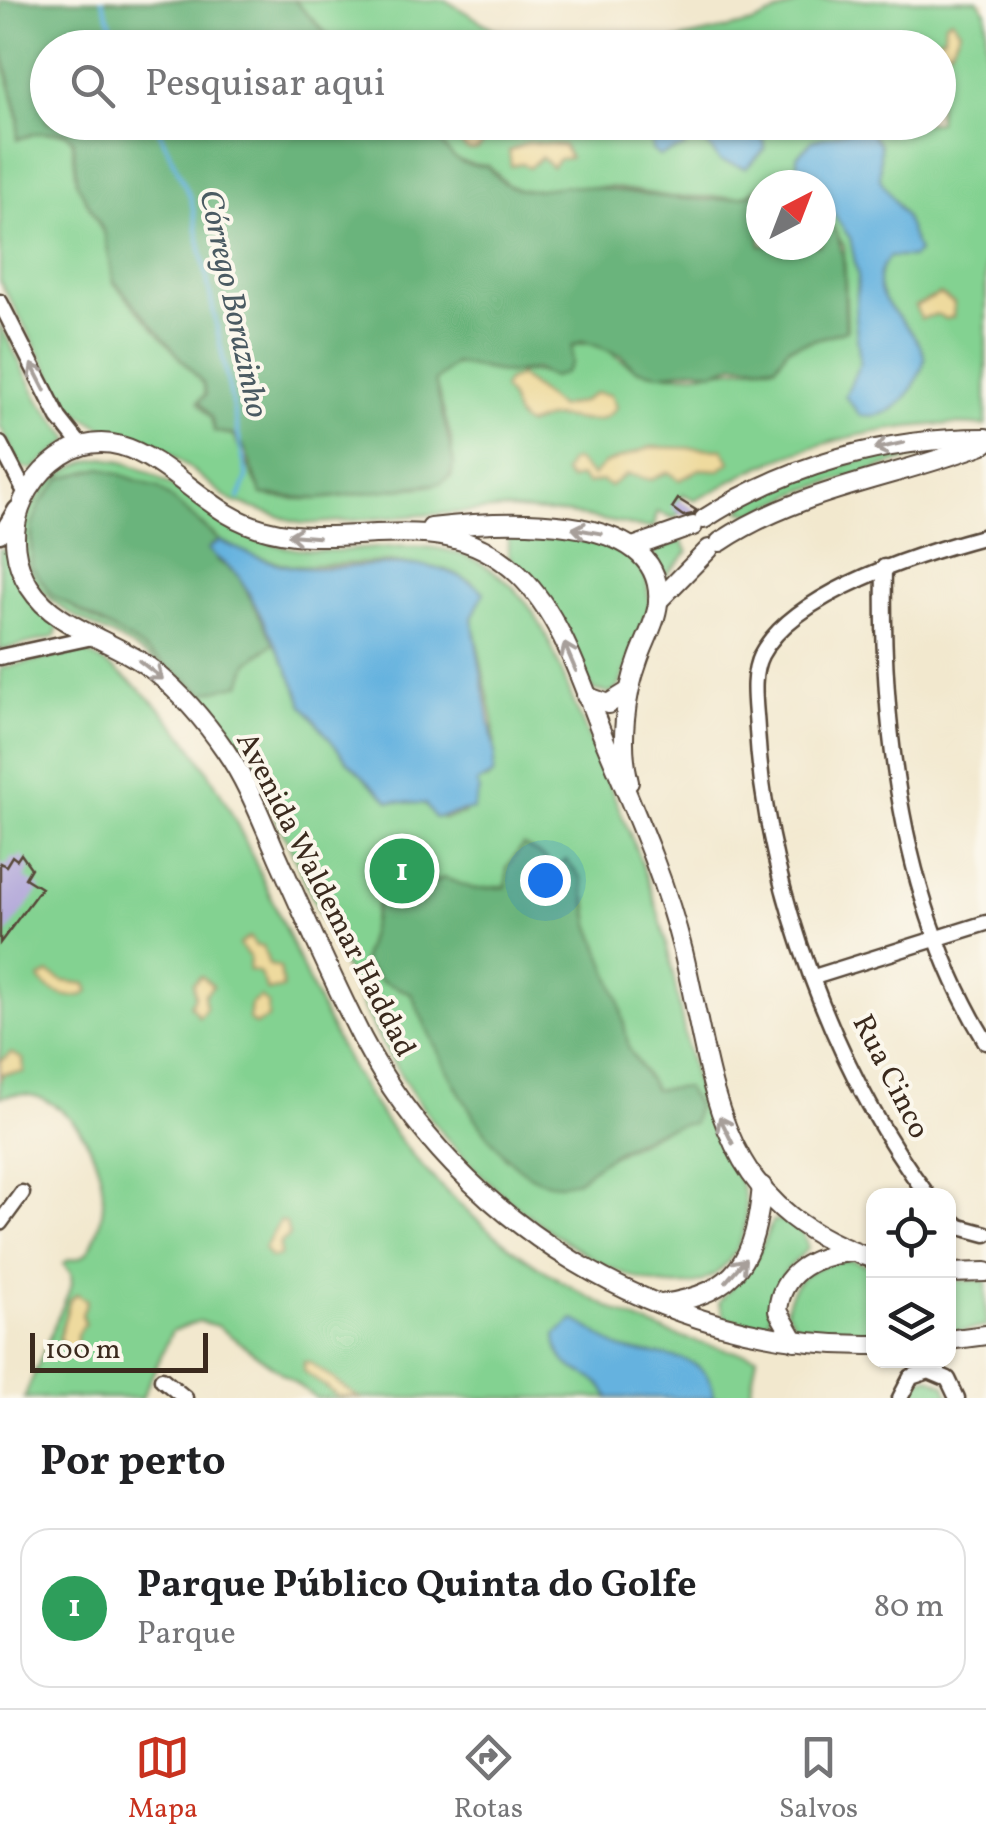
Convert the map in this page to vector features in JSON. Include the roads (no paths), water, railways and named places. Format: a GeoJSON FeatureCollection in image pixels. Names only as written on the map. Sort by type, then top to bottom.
{"type":"FeatureCollection","features":[{"type":"Feature","properties":{"kind":"main road"},"geometry":{"type":"LineString","coordinates":[[633,547],[694,525],[771,481],[848,456],[925,438],[986,440]]}},
{"type":"Feature","properties":{"kind":"main road"},"geometry":{"type":"LineString","coordinates":[[658,602],[709,549],[783,506],[931,465],[986,440]]}},
{"type":"Feature","properties":{"kind":"main road"},"geometry":{"type":"LineString","coordinates":[[22,499],[50,464],[82,447],[130,448],[150,454],[231,516],[262,530],[326,538],[533,522],[608,535],[633,547],[654,576],[658,602],[630,691],[626,772],[640,826]]}},
{"type":"Feature","properties":{"kind":"main road","name":"Avenida Waldemar Haddad"},"geometry":{"type":"LineString","coordinates":[[22,499],[13,542],[33,593],[63,620],[153,670],[190,706],[227,753],[359,1032],[380,1070],[436,1146],[505,1214],[578,1263],[656,1304],[707,1323],[795,1342],[866,1345]]}},
{"type":"Feature","properties":{"kind":"main road"},"geometry":{"type":"LineString","coordinates":[[726,505],[740,529]]}},
{"type":"Feature","properties":{"kind":"main road"},"geometry":{"type":"LineString","coordinates":[[694,525],[709,549]]}},
{"type":"Feature","properties":{"kind":"main road"},"geometry":{"type":"LineString","coordinates":[[414,529],[468,543],[512,568],[554,619],[640,826],[676,928],[719,1118],[762,1186],[802,1224],[850,1252],[866,1257]]}},
{"type":"Feature","properties":{"kind":"main road"},"geometry":{"type":"LineString","coordinates":[[586,696],[608,704],[630,691]]}},
{"type":"Feature","properties":{"kind":"main road"},"geometry":{"type":"LineString","coordinates":[[656,1304],[711,1293],[736,1272],[755,1239],[762,1186]]}},
{"type":"Feature","properties":{"kind":"main road"},"geometry":{"type":"LineString","coordinates":[[795,1342],[778,1310],[788,1281],[812,1261],[850,1252]]}},
{"type":"Feature","properties":{"kind":"main road"},"geometry":{"type":"LineString","coordinates":[[956,1273],[986,1272]]}},
{"type":"Feature","properties":{"kind":"main road"},"geometry":{"type":"LineString","coordinates":[[956,1339],[986,1335]]}},
{"type":"Feature","properties":{"kind":"street"},"geometry":{"type":"LineString","coordinates":[[0,302],[59,418],[82,447]]}},
{"type":"Feature","properties":{"kind":"street","name":"Avenida Waldemar Haddad"},"geometry":{"type":"LineString","coordinates":[[0,444],[22,499]]}},
{"type":"Feature","properties":{"kind":"street"},"geometry":{"type":"LineString","coordinates":[[0,536],[22,499]]}},
{"type":"Feature","properties":{"kind":"street","name":"Rua Cinco"},"geometry":{"type":"LineString","coordinates":[[922,1188],[894,1151],[840,1049],[788,900],[760,774],[754,680],[762,654],[798,616],[884,568],[986,536]]}},
{"type":"Feature","properties":{"kind":"street"},"geometry":{"type":"LineString","coordinates":[[884,568],[882,670],[912,854],[938,938],[969,1015],[986,1042]]}},
{"type":"Feature","properties":{"kind":"street"},"geometry":{"type":"LineString","coordinates":[[0,657],[97,636]]}},
{"type":"Feature","properties":{"kind":"street"},"geometry":{"type":"LineString","coordinates":[[814,977],[986,923]]}},
{"type":"Feature","properties":{"kind":"street"},"geometry":{"type":"LineString","coordinates":[[0,1223],[22,1193]]}},
{"type":"Feature","properties":{"kind":"street"},"geometry":{"type":"LineString","coordinates":[[956,1224],[986,1234]]}},
{"type":"Feature","properties":{"kind":"street"},"geometry":{"type":"LineString","coordinates":[[900,1398],[910,1377],[930,1371],[948,1379],[957,1398]]}},
{"type":"Feature","properties":{"kind":"street"},"geometry":{"type":"LineString","coordinates":[[162,1378],[185,1398]]}},
{"type":"Feature","properties":{"kind":"water"},"geometry":{"type":"Polygon","coordinates":[[[676,140],[685,147],[659,156],[652,150],[652,142],[676,140]]]}},
{"type":"Feature","properties":{"kind":"water"},"geometry":{"type":"Polygon","coordinates":[[[711,140],[764,140],[765,149],[746,168],[720,161],[707,144],[711,140]]]}},
{"type":"Feature","properties":{"kind":"water"},"geometry":{"type":"Polygon","coordinates":[[[813,140],[877,140],[880,144],[880,179],[904,215],[918,252],[912,257],[889,257],[880,272],[879,285],[891,309],[920,345],[925,359],[910,392],[884,413],[860,415],[845,396],[860,363],[855,319],[858,277],[850,238],[836,218],[836,170],[797,167],[797,156],[813,140]]]}},
{"type":"Feature","properties":{"kind":"water"},"geometry":{"type":"Polygon","coordinates":[[[220,541],[265,560],[294,567],[392,564],[440,569],[484,592],[472,618],[495,754],[493,775],[477,783],[479,791],[473,809],[435,818],[425,804],[389,801],[348,762],[302,704],[243,584],[208,549],[220,541]]]}},
{"type":"Feature","properties":{"kind":"water"},"geometry":{"type":"Polygon","coordinates":[[[574,1320],[623,1349],[680,1358],[693,1364],[710,1382],[713,1398],[609,1398],[596,1381],[570,1366],[558,1349],[556,1334],[574,1320]]]}},
{"type":"Feature","properties":{"kind":"waterway","name":"Córrego Borazinho"},"geometry":{"type":"LineString","coordinates":[[102,0],[113,30]]}},
{"type":"Feature","properties":{"kind":"waterway","name":"Córrego Borazinho"},"geometry":{"type":"LineString","coordinates":[[163,140],[191,199],[247,478],[239,498]]}},
{"type":"Feature","properties":{"kind":"place","name":"Parque Público Quinta do Golfe"},"geometry":{"type":"Point","coordinates":[402,871]}}]}
